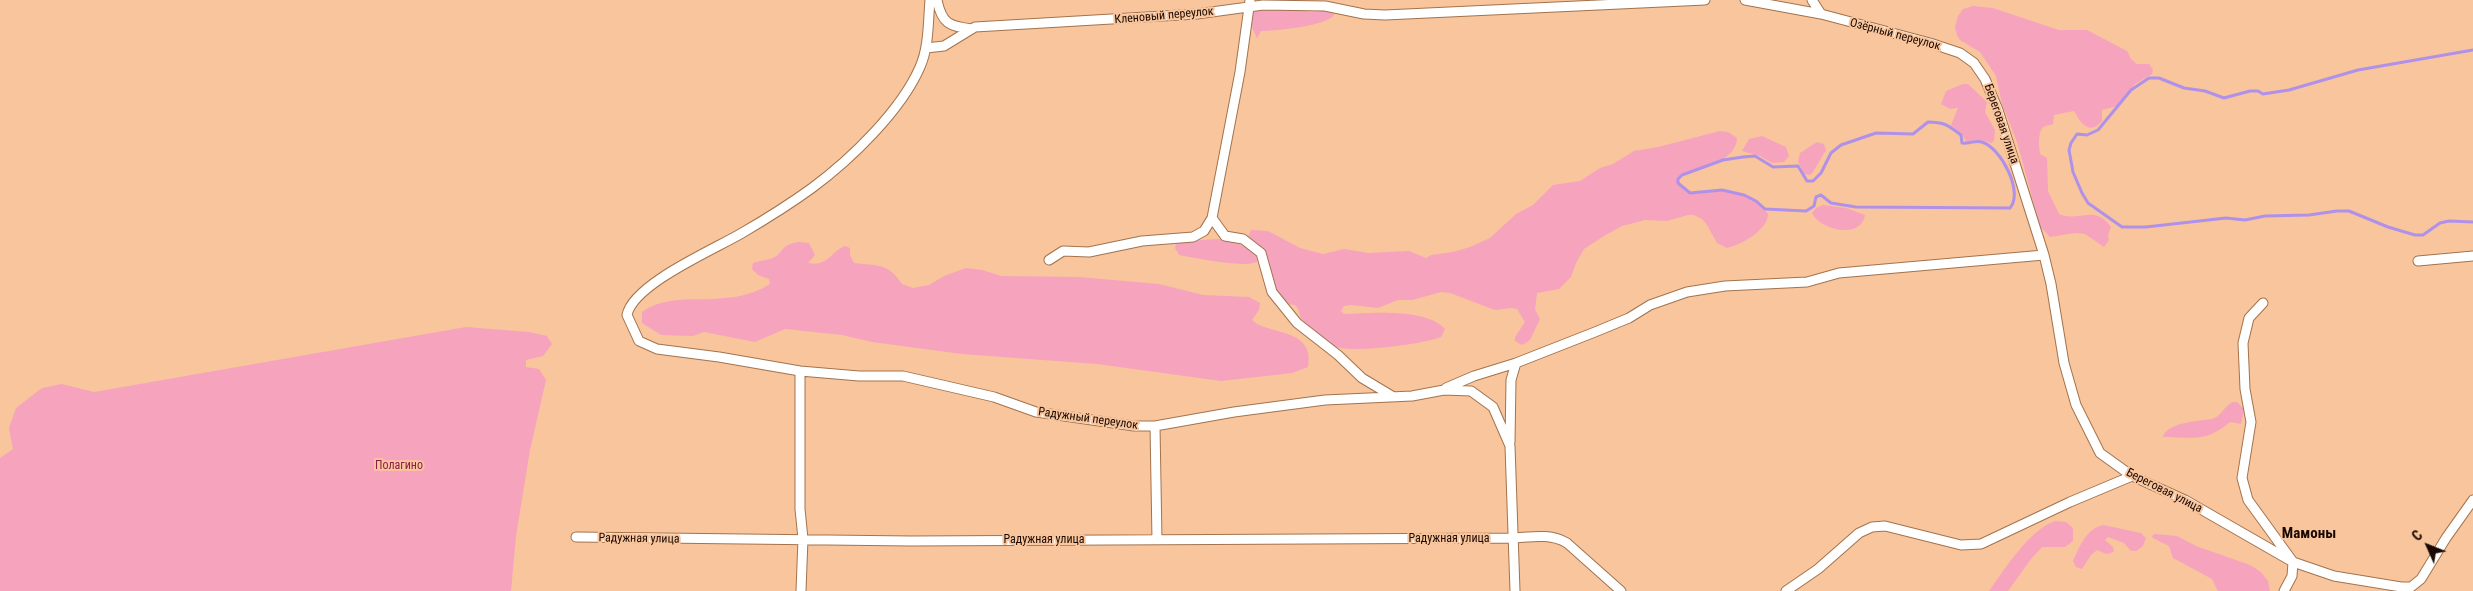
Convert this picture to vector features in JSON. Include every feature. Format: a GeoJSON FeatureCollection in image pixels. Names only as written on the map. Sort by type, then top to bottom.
{"type":"FeatureCollection","features":[{"type":"Feature","properties":{"kind":"street"},"geometry":{"type":"LineString","coordinates":[[926,48],[930,0]]}},
{"type":"Feature","properties":{"kind":"street"},"geometry":{"type":"LineString","coordinates":[[937,0],[940,12],[947,22],[972,29]]}},
{"type":"Feature","properties":{"kind":"street","name":"Кленовый переулок"},"geometry":{"type":"LineString","coordinates":[[926,48],[944,46],[972,29],[1197,14],[1250,3],[1317,6],[1385,15],[1706,0]]}},
{"type":"Feature","properties":{"kind":"street"},"geometry":{"type":"LineString","coordinates":[[1745,0],[1821,14]]}},
{"type":"Feature","properties":{"kind":"street"},"geometry":{"type":"LineString","coordinates":[[1812,0],[1821,14]]}},
{"type":"Feature","properties":{"kind":"street"},"geometry":{"type":"LineString","coordinates":[[1049,260],[1063,251],[1089,252],[1142,241],[1193,237],[1204,231],[1212,218],[1240,72],[1250,3]]}},
{"type":"Feature","properties":{"kind":"street","name":"Озёрный переулок"},"geometry":{"type":"LineString","coordinates":[[1821,14],[1930,43],[1967,58]]}},
{"type":"Feature","properties":{"kind":"street","name":"Радужный переулок"},"geometry":{"type":"LineString","coordinates":[[926,48],[920,68],[899,101],[880,124],[830,173],[784,207],[666,276],[637,297],[631,304],[627,315],[639,341],[657,349],[800,371],[860,376],[903,376],[994,397],[1036,412],[1115,425],[1155,426],[1234,412],[1325,400],[1395,397],[1444,390],[1471,391],[1487,401],[1499,419],[1510,446],[1515,591]]}},
{"type":"Feature","properties":{"kind":"street","name":"Береговая улица"},"geometry":{"type":"LineString","coordinates":[[1967,58],[1979,69],[1985,79],[1998,110],[2044,255],[2051,284],[2064,363],[2076,405],[2100,453],[2132,476],[2185,500],[2292,562],[2334,576],[2411,589],[2421,579],[2446,538],[2473,500]]}},
{"type":"Feature","properties":{"kind":"street"},"geometry":{"type":"LineString","coordinates":[[1212,218],[1225,236],[1243,239],[1260,253],[1272,292],[1297,323],[1338,355],[1362,378],[1395,397]]}},
{"type":"Feature","properties":{"kind":"street"},"geometry":{"type":"LineString","coordinates":[[1444,390],[1474,376],[1516,363],[1595,332],[1629,318],[1650,305],[1688,292],[1725,286],[1807,282],[1839,273],[2044,255]]}},
{"type":"Feature","properties":{"kind":"street"},"geometry":{"type":"LineString","coordinates":[[2418,261],[2473,256]]}},
{"type":"Feature","properties":{"kind":"street"},"geometry":{"type":"LineString","coordinates":[[2263,303],[2249,318],[2243,343],[2244,389],[2251,422],[2243,465],[2242,484],[2248,500],[2292,562],[2292,576],[2284,591]]}},
{"type":"Feature","properties":{"kind":"street"},"geometry":{"type":"LineString","coordinates":[[1510,446],[1511,380],[1516,363]]}},
{"type":"Feature","properties":{"kind":"street"},"geometry":{"type":"LineString","coordinates":[[800,371],[800,509],[803,539],[801,591]]}},
{"type":"Feature","properties":{"kind":"street"},"geometry":{"type":"LineString","coordinates":[[1155,426],[1157,540]]}},
{"type":"Feature","properties":{"kind":"street"},"geometry":{"type":"LineString","coordinates":[[1786,591],[1818,569],[1858,533],[1872,527],[1885,526],[1961,545],[1981,544],[2070,502],[2132,476]]}},
{"type":"Feature","properties":{"kind":"street","name":"Радужная улица"},"geometry":{"type":"LineString","coordinates":[[576,538],[911,541],[1513,538],[1545,536],[1560,539],[1584,557],[1621,591]]}},
{"type":"Feature","properties":{"kind":"green space"},"geometry":{"type":"Polygon","coordinates":[[[1973,6],[1993,8],[2059,30],[2087,30],[2127,51],[2131,59],[2137,64],[2149,64],[2153,70],[2152,74],[2135,84],[2117,106],[2102,110],[2102,121],[2097,125],[2089,128],[2074,111],[2054,115],[2053,124],[2045,126],[2041,131],[2040,154],[2047,158],[2048,191],[2059,214],[2066,216],[2092,215],[2099,216],[2105,220],[2111,227],[2108,235],[2109,240],[2104,247],[2085,234],[2075,233],[2050,237],[2040,226],[2017,142],[2002,104],[1996,76],[1980,52],[1960,40],[1957,35],[1955,27],[1958,16],[1963,9],[1973,6]]]}},
{"type":"Feature","properties":{"kind":"green space"},"geometry":{"type":"Polygon","coordinates":[[[1260,9],[1291,9],[1312,12],[1332,10],[1334,15],[1329,19],[1312,25],[1261,31],[1257,38],[1251,25],[1252,13],[1260,9]]]}},
{"type":"Feature","properties":{"kind":"green space"},"geometry":{"type":"Polygon","coordinates":[[[1963,84],[1968,84],[1987,102],[1985,112],[1995,130],[1994,141],[1991,143],[1982,140],[1966,141],[1962,134],[1951,125],[1958,108],[1950,109],[1941,104],[1946,91],[1963,84]]]}},
{"type":"Feature","properties":{"kind":"green space"},"geometry":{"type":"Polygon","coordinates":[[[1720,131],[1728,132],[1737,138],[1731,153],[1716,163],[1682,175],[1678,179],[1678,183],[1686,192],[1701,193],[1712,190],[1744,195],[1756,201],[1768,214],[1764,226],[1753,236],[1727,248],[1717,243],[1707,225],[1702,219],[1694,215],[1667,221],[1645,220],[1622,226],[1584,249],[1571,277],[1559,289],[1537,293],[1535,309],[1540,319],[1530,340],[1522,345],[1515,341],[1515,337],[1525,322],[1517,309],[1495,310],[1450,293],[1441,292],[1412,300],[1398,300],[1378,308],[1344,306],[1341,311],[1344,314],[1398,313],[1425,318],[1437,322],[1445,329],[1441,337],[1370,349],[1334,346],[1307,326],[1295,305],[1280,299],[1272,284],[1263,250],[1248,237],[1251,230],[1268,231],[1300,248],[1323,254],[1344,249],[1368,253],[1409,251],[1426,258],[1431,255],[1453,252],[1490,238],[1516,214],[1533,205],[1553,185],[1580,181],[1600,168],[1613,164],[1634,151],[1658,147],[1720,131]]]}},
{"type":"Feature","properties":{"kind":"green space"},"geometry":{"type":"Polygon","coordinates":[[[1762,136],[1786,147],[1789,156],[1784,162],[1772,163],[1760,156],[1742,151],[1749,139],[1762,136]]]}},
{"type":"Feature","properties":{"kind":"green space"},"geometry":{"type":"Polygon","coordinates":[[[1817,142],[1824,144],[1826,150],[1813,172],[1810,175],[1804,174],[1798,161],[1800,153],[1817,142]]]}},
{"type":"Feature","properties":{"kind":"green space"},"geometry":{"type":"Polygon","coordinates":[[[1823,205],[1846,208],[1865,215],[1862,223],[1856,228],[1840,230],[1831,228],[1816,219],[1812,213],[1816,208],[1823,205]]]}},
{"type":"Feature","properties":{"kind":"green space"},"geometry":{"type":"Polygon","coordinates":[[[1220,239],[1242,245],[1256,253],[1257,262],[1241,264],[1207,260],[1179,255],[1175,248],[1176,244],[1180,241],[1220,239]]]}},
{"type":"Feature","properties":{"kind":"green space"},"geometry":{"type":"Polygon","coordinates":[[[799,242],[809,243],[815,255],[808,263],[815,264],[825,261],[845,246],[850,248],[850,255],[854,263],[876,265],[887,269],[902,284],[913,288],[929,285],[944,276],[966,268],[982,270],[1001,276],[1079,277],[1159,284],[1203,295],[1249,297],[1260,303],[1259,310],[1252,320],[1259,325],[1288,334],[1305,345],[1308,354],[1308,367],[1292,373],[1221,381],[1097,364],[962,354],[872,342],[842,335],[785,329],[755,342],[704,332],[693,336],[661,335],[642,323],[642,312],[656,305],[671,301],[736,297],[770,284],[769,279],[758,275],[752,269],[753,263],[773,258],[788,245],[799,242]]]}},
{"type":"Feature","properties":{"kind":"green space","name":"Полагино"},"geometry":{"type":"Polygon","coordinates":[[[466,327],[529,332],[547,336],[552,344],[543,356],[526,360],[526,367],[539,369],[546,380],[530,450],[516,536],[511,591],[0,591],[0,458],[13,449],[9,428],[16,408],[42,388],[62,384],[94,392],[466,327]]]}},
{"type":"Feature","properties":{"kind":"green space"},"geometry":{"type":"Polygon","coordinates":[[[2233,402],[2237,402],[2244,409],[2241,424],[2230,422],[2221,429],[2206,436],[2191,438],[2163,437],[2166,432],[2177,425],[2215,418],[2233,402]]]}},
{"type":"Feature","properties":{"kind":"green space"},"geometry":{"type":"Polygon","coordinates":[[[2055,521],[2066,522],[2073,528],[2073,541],[2065,547],[2042,547],[2008,591],[1989,591],[2027,541],[2045,526],[2055,521]]]}},
{"type":"Feature","properties":{"kind":"green space"},"geometry":{"type":"Polygon","coordinates":[[[2103,525],[2141,533],[2146,538],[2143,546],[2136,551],[2131,551],[2124,543],[2108,537],[2105,540],[2113,547],[2114,552],[2106,554],[2097,550],[2091,555],[2082,569],[2076,567],[2073,561],[2084,539],[2092,530],[2103,525]]]}},
{"type":"Feature","properties":{"kind":"green space"},"geometry":{"type":"Polygon","coordinates":[[[2155,534],[2177,536],[2196,546],[2250,565],[2261,572],[2268,581],[2270,591],[2218,591],[2212,579],[2173,558],[2169,546],[2153,538],[2152,536],[2155,534]]]}},
{"type":"Feature","properties":{"kind":"waterway"},"geometry":{"type":"LineString","coordinates":[[2473,50],[2358,70],[2289,90],[2263,94],[2258,91],[2250,91],[2224,98],[2205,91],[2184,88],[2159,78],[2149,78],[2131,90],[2098,130],[2087,135],[2077,134],[2069,150],[2073,172],[2088,203],[2122,227],[2146,227],[2226,218],[2245,220],[2265,216],[2309,215],[2337,211],[2349,211],[2388,227],[2415,235],[2423,235],[2440,223],[2449,221],[2473,222]]}},
{"type":"Feature","properties":{"kind":"waterway"},"geometry":{"type":"LineString","coordinates":[[1928,122],[1942,123],[1949,126],[1961,135],[1962,143],[1982,142],[1996,153],[2003,161],[2012,182],[2014,201],[2010,208],[1856,207],[1831,203],[1821,195],[1816,197],[1814,206],[1806,211],[1765,209],[1756,201],[1744,195],[1722,190],[1690,193],[1678,183],[1678,179],[1682,175],[1723,160],[1755,156],[1773,167],[1798,166],[1807,181],[1813,181],[1821,173],[1831,153],[1841,145],[1876,133],[1913,134],[1928,122]]}},
{"type":"Feature","properties":{"kind":"district","name":"Мамоны"},"geometry":{"type":"Point","coordinates":[2309,534]}}]}
